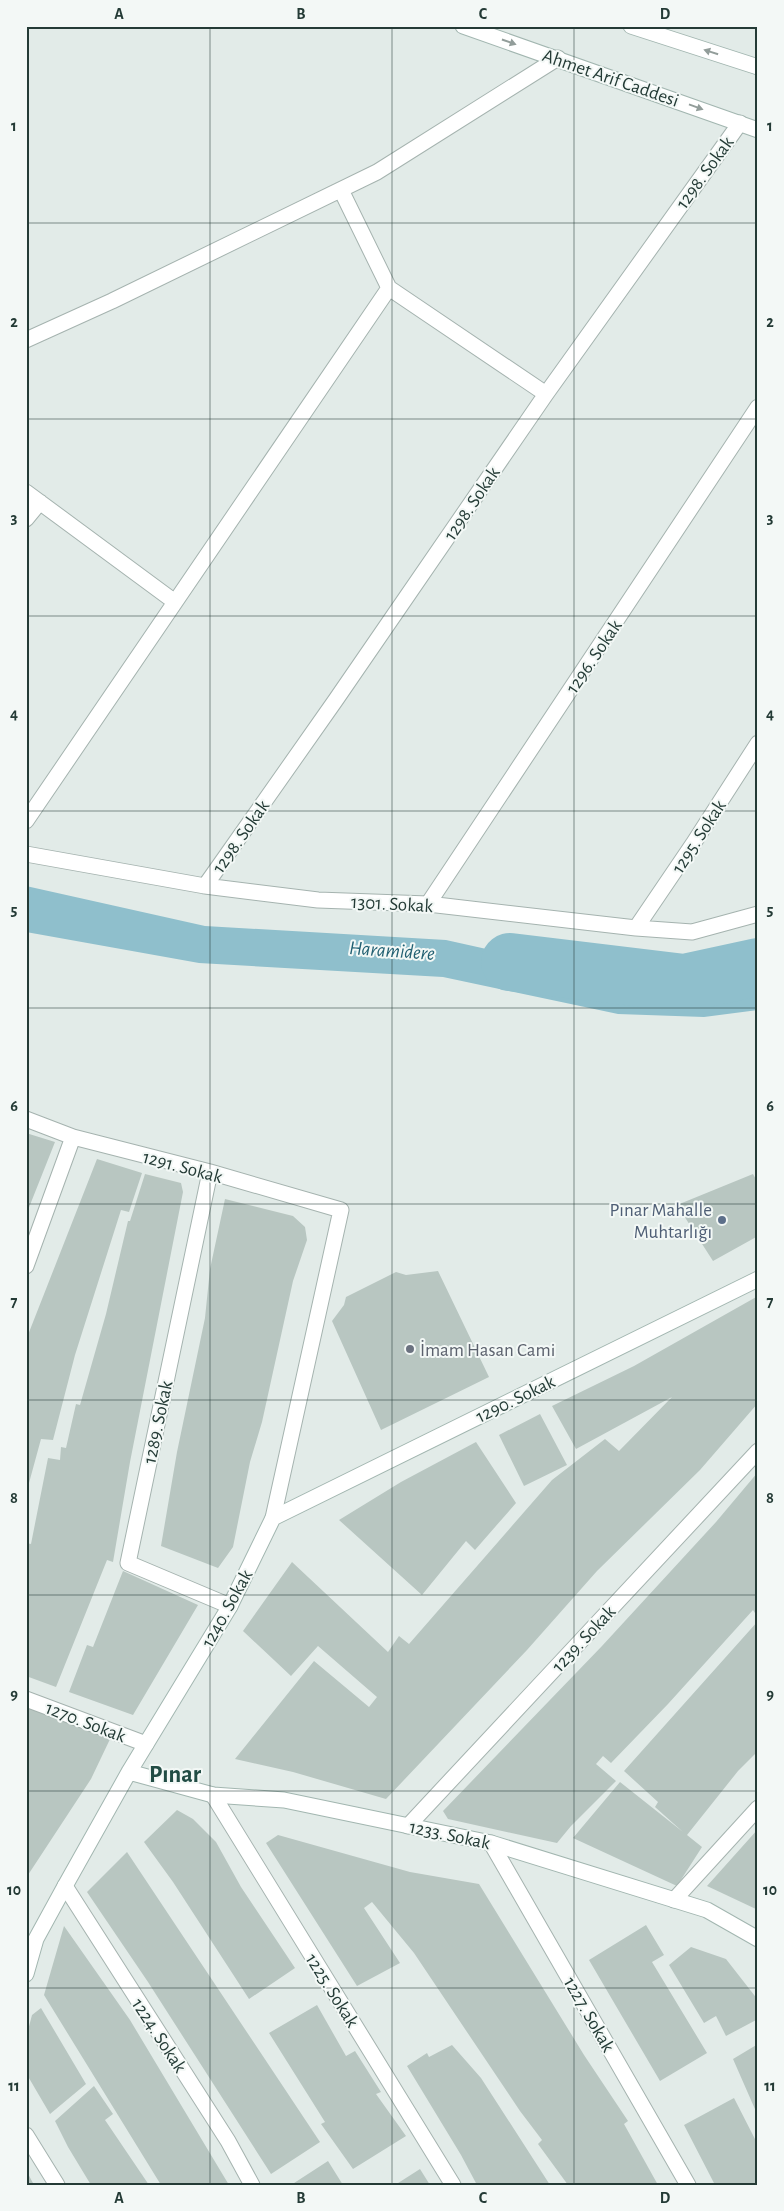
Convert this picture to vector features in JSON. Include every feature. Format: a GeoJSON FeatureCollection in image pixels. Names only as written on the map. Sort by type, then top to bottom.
{"type":"FeatureCollection","features":[{"type":"Feature","properties":{"kind":"street","name":"Ahmet Arif Caddesi"},"geometry":{"type":"LineString","coordinates":[[463,26],[758,130]]}},
{"type":"Feature","properties":{"kind":"street"},"geometry":{"type":"LineString","coordinates":[[630,26],[758,67]]}},
{"type":"Feature","properties":{"kind":"street"},"geometry":{"type":"LineString","coordinates":[[26,340],[377,172],[558,58]]}},
{"type":"Feature","properties":{"kind":"street","name":"1298. Sokak"},"geometry":{"type":"LineString","coordinates":[[205,886],[546,394],[740,123]]}},
{"type":"Feature","properties":{"kind":"street"},"geometry":{"type":"LineString","coordinates":[[341,190],[390,288],[546,394]]}},
{"type":"Feature","properties":{"kind":"street"},"geometry":{"type":"LineString","coordinates":[[26,821],[390,288]]}},
{"type":"Feature","properties":{"kind":"street","name":"1296. Sokak"},"geometry":{"type":"LineString","coordinates":[[428,904],[758,408]]}},
{"type":"Feature","properties":{"kind":"street"},"geometry":{"type":"LineString","coordinates":[[26,492],[175,602]]}},
{"type":"Feature","properties":{"kind":"street"},"geometry":{"type":"LineString","coordinates":[[26,520],[40,502]]}},
{"type":"Feature","properties":{"kind":"street","name":"1295. Sokak"},"geometry":{"type":"LineString","coordinates":[[636,928],[694,844],[758,744]]}},
{"type":"Feature","properties":{"kind":"street","name":"1301. Sokak"},"geometry":{"type":"LineString","coordinates":[[26,854],[205,886],[318,900],[428,904],[636,928],[692,932],[758,914]]}},
{"type":"Feature","properties":{"kind":"street","name":"1291. Sokak"},"geometry":{"type":"LineString","coordinates":[[26,1119],[73,1137],[210,1172],[341,1210]]}},
{"type":"Feature","properties":{"kind":"street"},"geometry":{"type":"LineString","coordinates":[[26,1266],[73,1137]]}},
{"type":"Feature","properties":{"kind":"street","name":"1289. Sokak"},"geometry":{"type":"LineString","coordinates":[[210,1172],[128,1563],[230,1606]]}},
{"type":"Feature","properties":{"kind":"street","name":"1240. Sokak"},"geometry":{"type":"LineString","coordinates":[[26,1974],[31,1936],[65,1886],[129,1772],[230,1606],[273,1518],[341,1210]]}},
{"type":"Feature","properties":{"kind":"street","name":"1290. Sokak"},"geometry":{"type":"LineString","coordinates":[[273,1518],[758,1279]]}},
{"type":"Feature","properties":{"kind":"street","name":"1239. Sokak"},"geometry":{"type":"LineString","coordinates":[[408,1826],[758,1451]]}},
{"type":"Feature","properties":{"kind":"street","name":"1270. Sokak"},"geometry":{"type":"LineString","coordinates":[[26,1699],[146,1744]]}},
{"type":"Feature","properties":{"kind":"street","name":"1233. Sokak"},"geometry":{"type":"LineString","coordinates":[[129,1772],[213,1795],[284,1800],[491,1843],[707,1910],[758,1939]]}},
{"type":"Feature","properties":{"kind":"street","name":"1225. Sokak"},"geometry":{"type":"LineString","coordinates":[[213,1795],[453,2185]]}},
{"type":"Feature","properties":{"kind":"street"},"geometry":{"type":"LineString","coordinates":[[674,1900],[758,1808]]}},
{"type":"Feature","properties":{"kind":"street","name":"1227. Sokak"},"geometry":{"type":"LineString","coordinates":[[491,1843],[688,2185]]}},
{"type":"Feature","properties":{"kind":"street","name":"1224. Sokak"},"geometry":{"type":"LineString","coordinates":[[65,1886],[228,2141],[252,2185]]}},
{"type":"Feature","properties":{"kind":"street"},"geometry":{"type":"LineString","coordinates":[[26,2135],[57,2185]]}},
{"type":"Feature","properties":{"kind":"water"},"geometry":{"type":"Polygon","coordinates":[[[26,886],[205,926],[446,940],[640,983],[758,945],[758,1010],[704,1017],[618,1014],[443,977],[199,963],[26,932],[26,886]]]}},
{"type":"Feature","properties":{"kind":"building"},"geometry":{"type":"Polygon","coordinates":[[[26,1133],[55,1142],[26,1215],[26,1133]]]}},
{"type":"Feature","properties":{"kind":"building"},"geometry":{"type":"Polygon","coordinates":[[[97,1159],[142,1173],[129,1212],[121,1210],[75,1355],[53,1440],[41,1439],[26,1494],[26,1340],[97,1159]]]}},
{"type":"Feature","properties":{"kind":"building"},"geometry":{"type":"Polygon","coordinates":[[[145,1174],[181,1183],[183,1192],[130,1462],[113,1562],[107,1560],[56,1687],[26,1676],[26,1543],[31,1544],[48,1458],[60,1460],[61,1447],[66,1448],[76,1404],[80,1405],[106,1314],[128,1221],[130,1221],[145,1174]]]}},
{"type":"Feature","properties":{"kind":"building","name":"Pınar Mahalle Muhtarlığı"},"geometry":{"type":"Polygon","coordinates":[[[753,1174],[758,1183],[758,1236],[713,1261],[677,1205],[753,1174]]]}},
{"type":"Feature","properties":{"kind":"building"},"geometry":{"type":"Polygon","coordinates":[[[225,1199],[293,1216],[305,1227],[307,1240],[293,1281],[262,1422],[250,1462],[233,1547],[218,1568],[161,1546],[177,1452],[205,1318],[210,1269],[225,1199]]]}},
{"type":"Feature","properties":{"kind":"building","name":"İmam Hasan Cami"},"geometry":{"type":"Polygon","coordinates":[[[438,1271],[489,1377],[381,1430],[332,1321],[344,1305],[346,1297],[396,1272],[406,1275],[438,1271]]]}},
{"type":"Feature","properties":{"kind":"building"},"geometry":{"type":"Polygon","coordinates":[[[758,1296],[758,1403],[700,1470],[597,1571],[527,1650],[386,1799],[293,1772],[235,1759],[314,1661],[369,1707],[377,1697],[318,1646],[291,1676],[243,1631],[292,1562],[388,1652],[399,1636],[409,1644],[552,1480],[605,1439],[619,1451],[672,1397],[576,1449],[552,1406],[634,1366],[758,1296]]]}},
{"type":"Feature","properties":{"kind":"building"},"geometry":{"type":"Polygon","coordinates":[[[540,1414],[567,1465],[524,1486],[499,1435],[540,1414]]]}},
{"type":"Feature","properties":{"kind":"building"},"geometry":{"type":"Polygon","coordinates":[[[476,1442],[516,1503],[475,1550],[466,1541],[422,1595],[339,1520],[401,1482],[476,1442]]]}},
{"type":"Feature","properties":{"kind":"building"},"geometry":{"type":"Polygon","coordinates":[[[758,1472],[758,1610],[755,1613],[753,1610],[668,1704],[611,1763],[603,1756],[596,1764],[616,1781],[571,1826],[557,1843],[448,1819],[443,1811],[602,1646],[716,1522],[758,1472]]]}},
{"type":"Feature","properties":{"kind":"building"},"geometry":{"type":"Polygon","coordinates":[[[123,1571],[198,1605],[133,1715],[69,1692],[87,1645],[93,1647],[123,1571]]]}},
{"type":"Feature","properties":{"kind":"building"},"geometry":{"type":"Polygon","coordinates":[[[758,1621],[758,1751],[738,1771],[687,1835],[702,1847],[677,1886],[573,1838],[620,1782],[683,1832],[655,1807],[658,1802],[624,1771],[758,1621]]]}},
{"type":"Feature","properties":{"kind":"building"},"geometry":{"type":"Polygon","coordinates":[[[26,1704],[111,1737],[91,1779],[26,1878],[26,1704]]]}},
{"type":"Feature","properties":{"kind":"building"},"geometry":{"type":"Polygon","coordinates":[[[177,1810],[193,1819],[216,1842],[241,1887],[295,1968],[249,1999],[173,1882],[144,1842],[177,1810]]]}},
{"type":"Feature","properties":{"kind":"building"},"geometry":{"type":"Polygon","coordinates":[[[758,1829],[758,1910],[707,1886],[758,1829]]]}},
{"type":"Feature","properties":{"kind":"building"},"geometry":{"type":"Polygon","coordinates":[[[278,1835],[410,1872],[479,1884],[584,2055],[628,2121],[624,2124],[658,2185],[568,2185],[538,2144],[542,2140],[520,2111],[414,1953],[372,1902],[364,1908],[400,1963],[357,1986],[266,1843],[278,1835]]]}},
{"type":"Feature","properties":{"kind":"building"},"geometry":{"type":"Polygon","coordinates":[[[127,1852],[320,2142],[271,2174],[148,1982],[87,1892],[127,1852]]]}},
{"type":"Feature","properties":{"kind":"building"},"geometry":{"type":"Polygon","coordinates":[[[646,1925],[664,1955],[652,1962],[707,2053],[660,2081],[589,1960],[646,1925]]]}},
{"type":"Feature","properties":{"kind":"building"},"geometry":{"type":"Polygon","coordinates":[[[64,1926],[130,2020],[229,2185],[161,2185],[44,1995],[64,1926]]]}},
{"type":"Feature","properties":{"kind":"building"},"geometry":{"type":"Polygon","coordinates":[[[691,1947],[726,1959],[758,2000],[758,2019],[726,2036],[716,2016],[704,2023],[669,1965],[691,1947]]]}},
{"type":"Feature","properties":{"kind":"building"},"geometry":{"type":"Polygon","coordinates":[[[317,2005],[346,2056],[355,2051],[381,2092],[376,2094],[406,2136],[353,2169],[321,2124],[325,2122],[269,2033],[317,2005]]]}},
{"type":"Feature","properties":{"kind":"building"},"geometry":{"type":"Polygon","coordinates":[[[41,2008],[86,2084],[50,2114],[26,2073],[26,2038],[32,2015],[41,2008]]]}},
{"type":"Feature","properties":{"kind":"building"},"geometry":{"type":"Polygon","coordinates":[[[758,2044],[758,2116],[733,2059],[758,2044]]]}},
{"type":"Feature","properties":{"kind":"building"},"geometry":{"type":"Polygon","coordinates":[[[452,2045],[481,2078],[550,2185],[477,2185],[407,2066],[427,2053],[429,2057],[452,2045]]]}},
{"type":"Feature","properties":{"kind":"building"},"geometry":{"type":"Polygon","coordinates":[[[94,2086],[113,2114],[105,2120],[149,2185],[91,2185],[68,2147],[55,2121],[94,2086]]]}},
{"type":"Feature","properties":{"kind":"building"},"geometry":{"type":"Polygon","coordinates":[[[734,2098],[758,2145],[758,2185],[715,2185],[684,2125],[734,2098]]]}},
{"type":"Feature","properties":{"kind":"building"},"geometry":{"type":"Polygon","coordinates":[[[328,2161],[343,2185],[291,2185],[328,2161]]]}},
{"type":"Feature","properties":{"kind":"building"},"geometry":{"type":"Polygon","coordinates":[[[420,2169],[430,2185],[395,2185],[420,2169]]]}},
{"type":"Feature","properties":{"kind":"building"},"geometry":{"type":"Polygon","coordinates":[[[26,2170],[34,2185],[26,2185],[26,2170]]]}},
{"type":"Feature","properties":{"kind":"waterway","name":"Haramidere"},"geometry":{"type":"LineString","coordinates":[[510,962],[684,983],[758,967]]}},
{"type":"Feature","properties":{"kind":"place","name":"Pınar Mahalle Muhtarlığı"},"geometry":{"type":"Point","coordinates":[722,1220]}},
{"type":"Feature","properties":{"kind":"place","name":"İmam Hasan Cami"},"geometry":{"type":"Point","coordinates":[410,1349]}},
{"type":"Feature","properties":{"kind":"district","name":"Pınar"},"geometry":{"type":"Point","coordinates":[175,1774]}}]}
